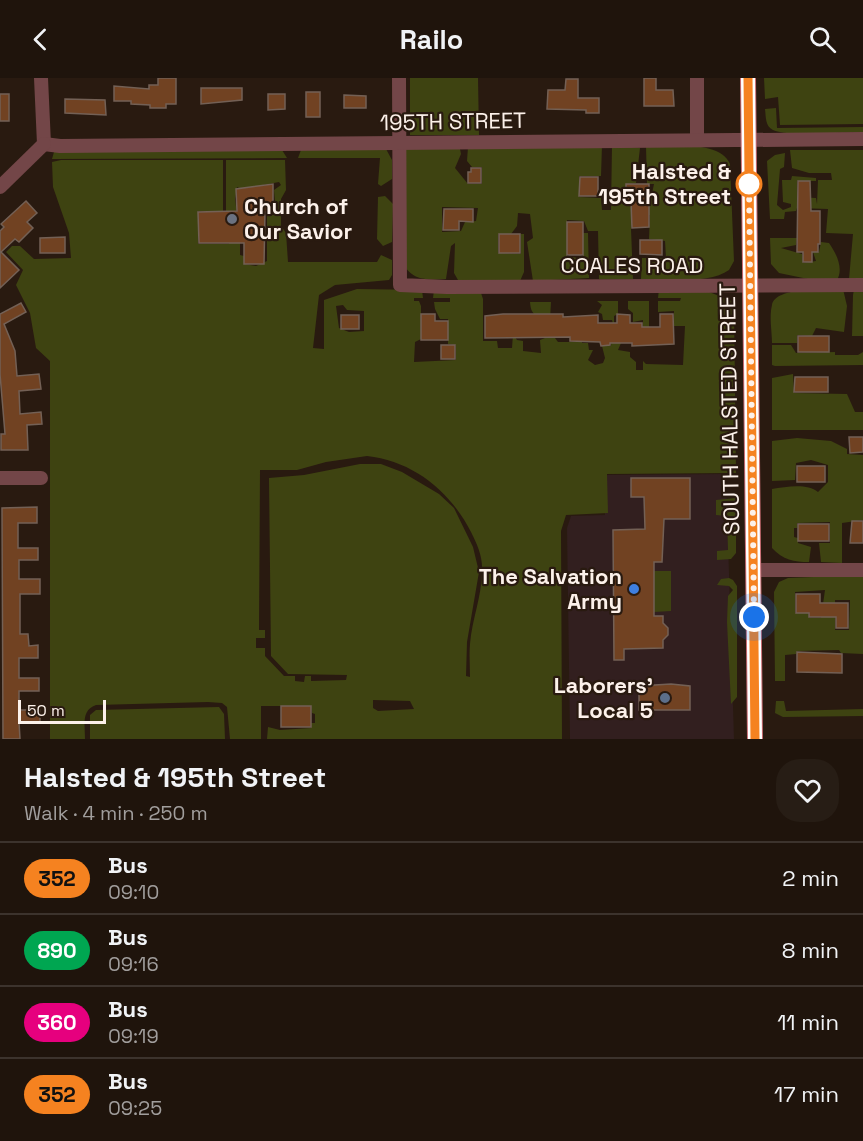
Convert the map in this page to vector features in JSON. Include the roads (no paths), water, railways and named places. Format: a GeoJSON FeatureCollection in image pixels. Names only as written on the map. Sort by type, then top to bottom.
{"type":"FeatureCollection","features":[{"type":"Feature","properties":{"kind":"main road","name":"SOUTH HALSTED STREET"},"geometry":{"type":"LineString","coordinates":[[748,78],[755,739]]}},
{"type":"Feature","properties":{"kind":"street"},"geometry":{"type":"LineString","coordinates":[[0,187],[44,144],[41,78]]}},
{"type":"Feature","properties":{"kind":"street"},"geometry":{"type":"LineString","coordinates":[[399,78],[400,142]]}},
{"type":"Feature","properties":{"kind":"street"},"geometry":{"type":"LineString","coordinates":[[697,78],[697,139]]}},
{"type":"Feature","properties":{"kind":"street","name":"195TH STREET"},"geometry":{"type":"LineString","coordinates":[[44,144],[60,146],[863,139]]}},
{"type":"Feature","properties":{"kind":"street","name":"COALES ROAD"},"geometry":{"type":"LineString","coordinates":[[400,142],[400,285],[863,285]]}},
{"type":"Feature","properties":{"kind":"street"},"geometry":{"type":"LineString","coordinates":[[0,478],[41,478]]}},
{"type":"Feature","properties":{"kind":"street"},"geometry":{"type":"LineString","coordinates":[[753,570],[863,570]]}},
{"type":"Feature","properties":{"kind":"place","name":"Halsted & 195th Street"},"geometry":{"type":"Point","coordinates":[749,184]}},
{"type":"Feature","properties":{"kind":"place","name":"Church of Our Savior"},"geometry":{"type":"Point","coordinates":[232,219]}},
{"type":"Feature","properties":{"kind":"place","name":"The Salvation Army"},"geometry":{"type":"Point","coordinates":[634,589]}},
{"type":"Feature","properties":{"kind":"place","name":"Laborers' Local 5"},"geometry":{"type":"Point","coordinates":[665,698]}}]}
